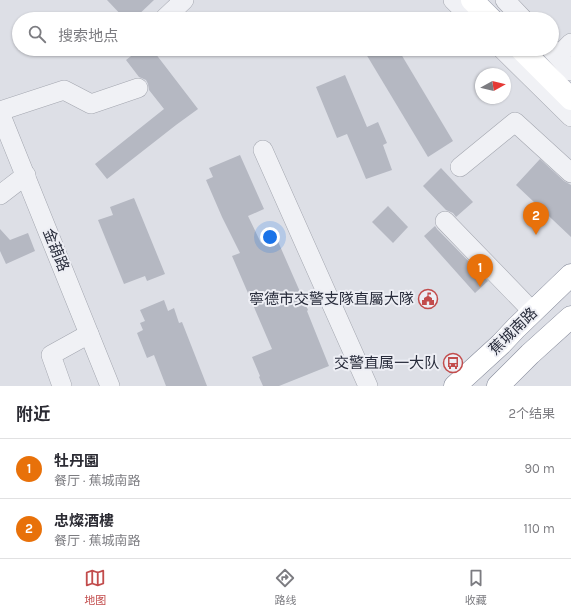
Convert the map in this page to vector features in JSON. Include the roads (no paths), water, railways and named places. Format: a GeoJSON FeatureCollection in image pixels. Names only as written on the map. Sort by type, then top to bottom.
{"type":"FeatureCollection","features":[{"type":"Feature","properties":{"kind":"main road"},"geometry":{"type":"LineString","coordinates":[[472,0],[484,12]]}},
{"type":"Feature","properties":{"kind":"main road"},"geometry":{"type":"LineString","coordinates":[[528,56],[571,99]]}},
{"type":"Feature","properties":{"kind":"main road","name":"蕉城南路"},"geometry":{"type":"LineString","coordinates":[[455,386],[501,344],[571,275]]}},
{"type":"Feature","properties":{"kind":"main road","name":"蕉城南路"},"geometry":{"type":"LineString","coordinates":[[498,386],[530,354],[571,317]]}},
{"type":"Feature","properties":{"kind":"street"},"geometry":{"type":"LineString","coordinates":[[171,12],[184,0]]}},
{"type":"Feature","properties":{"kind":"street"},"geometry":{"type":"LineString","coordinates":[[452,0],[465,12]]}},
{"type":"Feature","properties":{"kind":"street"},"geometry":{"type":"LineString","coordinates":[[505,0],[516,12]]}},
{"type":"Feature","properties":{"kind":"street"},"geometry":{"type":"LineString","coordinates":[[559,50],[571,43]]}},
{"type":"Feature","properties":{"kind":"street"},"geometry":{"type":"LineString","coordinates":[[509,56],[571,117]]}},
{"type":"Feature","properties":{"kind":"street"},"geometry":{"type":"LineString","coordinates":[[557,56],[571,71]]}},
{"type":"Feature","properties":{"kind":"street"},"geometry":{"type":"LineString","coordinates":[[0,112],[64,90],[91,104],[138,88]]}},
{"type":"Feature","properties":{"kind":"street","name":"金葫路"},"geometry":{"type":"LineString","coordinates":[[0,112],[110,386]]}},
{"type":"Feature","properties":{"kind":"street"},"geometry":{"type":"LineString","coordinates":[[460,167],[515,122],[571,173]]}},
{"type":"Feature","properties":{"kind":"street"},"geometry":{"type":"LineString","coordinates":[[263,150],[368,386]]}},
{"type":"Feature","properties":{"kind":"street"},"geometry":{"type":"LineString","coordinates":[[0,194],[26,175]]}},
{"type":"Feature","properties":{"kind":"street"},"geometry":{"type":"LineString","coordinates":[[445,221],[533,312]]}},
{"type":"Feature","properties":{"kind":"street"},"geometry":{"type":"LineString","coordinates":[[62,386],[51,355],[90,334]]}},
{"type":"Feature","properties":{"kind":"place","name":"忠燦酒樓"},"geometry":{"type":"Point","coordinates":[536,235]}},
{"type":"Feature","properties":{"kind":"place","name":"牡丹園"},"geometry":{"type":"Point","coordinates":[480,287]}},
{"type":"Feature","properties":{"kind":"place","name":"寧德市交警支隊直屬大隊"},"geometry":{"type":"Point","coordinates":[428,299]}},
{"type":"Feature","properties":{"kind":"place","name":"交警直属一大队"},"geometry":{"type":"Point","coordinates":[453,363]}}]}
